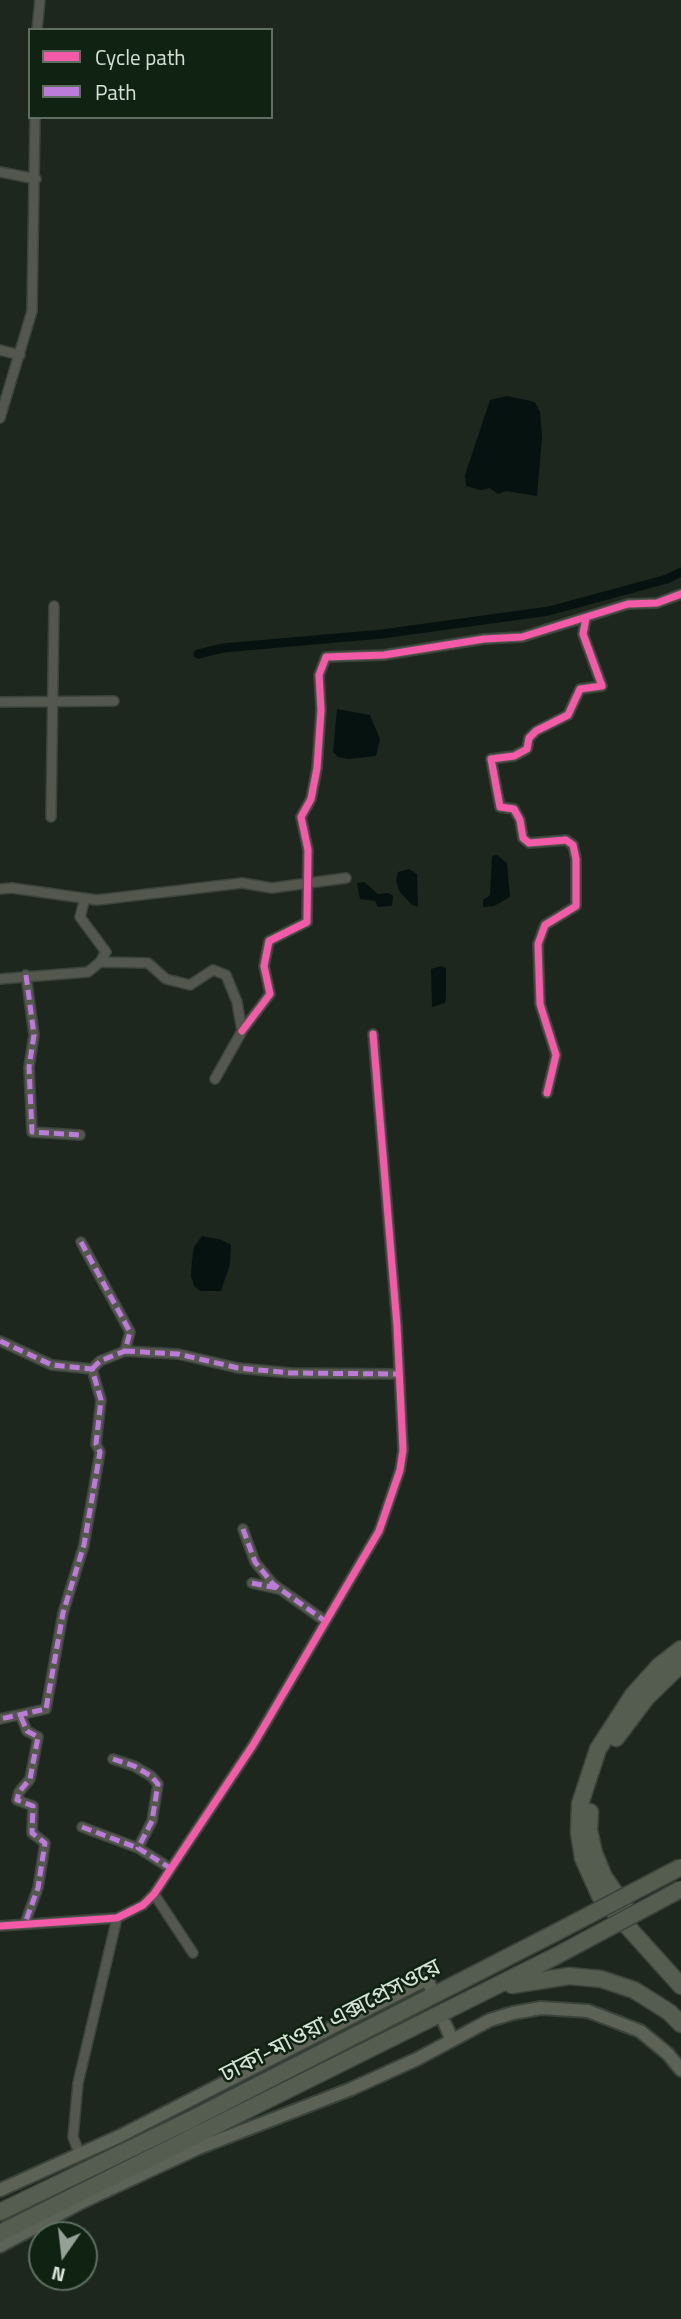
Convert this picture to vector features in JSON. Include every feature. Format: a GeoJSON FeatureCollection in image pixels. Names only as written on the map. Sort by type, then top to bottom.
{"type":"FeatureCollection","features":[{"type":"Feature","properties":{"kind":"highway"},"geometry":{"type":"LineString","coordinates":[[681,1648],[659,1666],[633,1695],[598,1748],[580,1804],[579,1833],[583,1858],[600,1896],[681,1986]]}},
{"type":"Feature","properties":{"kind":"highway"},"geometry":{"type":"LineString","coordinates":[[681,1664],[647,1697],[610,1749],[590,1806],[589,1830],[594,1853],[604,1877],[626,1909],[681,1971]]}},
{"type":"Feature","properties":{"kind":"highway","name":"ঢাকা-মাওয়া এক্সপ্রেসওয়ে"},"geometry":{"type":"LineString","coordinates":[[0,2212],[192,2119],[681,1867]]}},
{"type":"Feature","properties":{"kind":"highway","name":"ঢাকা-মাওয়া এক্সপ্রেসওয়ে"},"geometry":{"type":"LineString","coordinates":[[0,2233],[485,1992],[681,1889]]}},
{"type":"Feature","properties":{"kind":"highway"},"geometry":{"type":"LineString","coordinates":[[485,1992],[569,1976],[601,1979],[634,1990],[669,2012],[681,2024]]}},
{"type":"Feature","properties":{"kind":"main road"},"geometry":{"type":"LineString","coordinates":[[0,2190],[80,2155],[427,1979],[430,1988]]}},
{"type":"Feature","properties":{"kind":"main road"},"geometry":{"type":"LineString","coordinates":[[0,2246],[65,2210],[183,2155],[351,2089],[418,2060],[452,2039],[513,2013],[541,2008],[588,2011],[640,2031],[668,2054],[681,2070]]}},
{"type":"Feature","properties":{"kind":"main road"},"geometry":{"type":"LineString","coordinates":[[445,2024],[452,2039]]}},
{"type":"Feature","properties":{"kind":"street"},"geometry":{"type":"LineString","coordinates":[[37,28],[40,0]]}},
{"type":"Feature","properties":{"kind":"street"},"geometry":{"type":"LineString","coordinates":[[0,418],[32,312],[35,119]]}},
{"type":"Feature","properties":{"kind":"street"},"geometry":{"type":"LineString","coordinates":[[0,172],[36,180]]}},
{"type":"Feature","properties":{"kind":"street"},"geometry":{"type":"LineString","coordinates":[[0,350],[20,355]]}},
{"type":"Feature","properties":{"kind":"street"},"geometry":{"type":"LineString","coordinates":[[215,1079],[242,1031],[270,994],[264,966],[269,941],[307,922],[308,850],[301,817],[310,799],[317,768],[321,710],[318,675],[326,657],[384,655],[484,639],[522,637],[628,604],[657,603],[681,594]]}},
{"type":"Feature","properties":{"kind":"street"},"geometry":{"type":"LineString","coordinates":[[51,817],[54,606]]}},
{"type":"Feature","properties":{"kind":"street"},"geometry":{"type":"LineString","coordinates":[[547,1093],[556,1055],[540,1004],[538,944],[545,925],[576,906],[578,888],[573,845],[566,840],[529,843],[523,838],[520,820],[514,809],[500,807],[491,759],[514,756],[527,749],[529,738],[536,732],[568,715],[580,689],[602,686],[583,634],[586,618]]}},
{"type":"Feature","properties":{"kind":"street"},"geometry":{"type":"LineString","coordinates":[[0,702],[114,701]]}},
{"type":"Feature","properties":{"kind":"street"},"geometry":{"type":"LineString","coordinates":[[0,890],[12,888],[85,898],[242,883],[272,888],[345,878]]}},
{"type":"Feature","properties":{"kind":"street"},"geometry":{"type":"LineString","coordinates":[[0,979],[88,972],[100,962],[106,952],[80,917],[85,898]]}},
{"type":"Feature","properties":{"kind":"street"},"geometry":{"type":"LineString","coordinates":[[100,962],[148,963],[166,979],[190,985],[213,970],[226,975],[237,1002],[242,1031]]}},
{"type":"Feature","properties":{"kind":"street"},"geometry":{"type":"LineString","coordinates":[[26,975],[34,1035],[29,1067],[33,1132],[80,1135]]}},
{"type":"Feature","properties":{"kind":"street"},"geometry":{"type":"LineString","coordinates":[[0,1926],[117,1918],[130,1914],[154,1894],[253,1745],[379,1531],[400,1470],[403,1450],[373,1034]]}},
{"type":"Feature","properties":{"kind":"street"},"geometry":{"type":"LineString","coordinates":[[81,1242],[130,1332],[125,1351]]}},
{"type":"Feature","properties":{"kind":"street"},"geometry":{"type":"LineString","coordinates":[[0,1341],[52,1365],[92,1369]]}},
{"type":"Feature","properties":{"kind":"street"},"geometry":{"type":"LineString","coordinates":[[92,1369],[100,1361],[125,1351],[178,1354],[238,1368],[291,1373],[399,1374]]}},
{"type":"Feature","properties":{"kind":"street"},"geometry":{"type":"LineString","coordinates":[[0,1719],[21,1717],[46,1709],[62,1613],[84,1545],[100,1452],[96,1444],[101,1400],[92,1369]]}},
{"type":"Feature","properties":{"kind":"street"},"geometry":{"type":"LineString","coordinates":[[243,1529],[255,1562],[280,1589],[325,1621]]}},
{"type":"Feature","properties":{"kind":"street"},"geometry":{"type":"LineString","coordinates":[[252,1583],[280,1589]]}},
{"type":"Feature","properties":{"kind":"street"},"geometry":{"type":"LineString","coordinates":[[21,1717],[27,1731],[38,1737],[30,1779],[19,1792],[17,1800],[33,1806],[32,1833],[45,1843],[35,1902],[29,1908],[25,1923]]}},
{"type":"Feature","properties":{"kind":"street"},"geometry":{"type":"LineString","coordinates":[[113,1759],[134,1766],[151,1776],[158,1784],[152,1821],[138,1848]]}},
{"type":"Feature","properties":{"kind":"street"},"geometry":{"type":"LineString","coordinates":[[82,1827],[138,1848],[170,1868]]}},
{"type":"Feature","properties":{"kind":"street"},"geometry":{"type":"LineString","coordinates":[[154,1894],[193,1953]]}},
{"type":"Feature","properties":{"kind":"street"},"geometry":{"type":"LineString","coordinates":[[80,2155],[73,2137],[78,2083],[117,1918]]}},
{"type":"Feature","properties":{"kind":"shaded area"},"geometry":{"type":"Polygon","coordinates":[[[507,396],[535,402],[540,412],[542,438],[537,496],[506,491],[498,494],[490,488],[480,490],[466,486],[465,475],[490,400],[507,396]]]}},
{"type":"Feature","properties":{"kind":"shaded area"},"geometry":{"type":"Polygon","coordinates":[[[337,709],[370,715],[380,739],[376,756],[349,759],[338,757],[333,752],[337,709]]]}},
{"type":"Feature","properties":{"kind":"shaded area"},"geometry":{"type":"Polygon","coordinates":[[[497,855],[507,863],[510,897],[494,906],[483,907],[483,900],[490,895],[492,856],[497,855]]]}},
{"type":"Feature","properties":{"kind":"shaded area"},"geometry":{"type":"Polygon","coordinates":[[[409,869],[417,874],[418,907],[412,905],[399,891],[396,880],[398,872],[409,869]]]}},
{"type":"Feature","properties":{"kind":"shaded area"},"geometry":{"type":"Polygon","coordinates":[[[364,882],[378,894],[389,893],[393,896],[392,906],[378,907],[375,901],[360,899],[357,883],[364,882]]]}},
{"type":"Feature","properties":{"kind":"shaded area"},"geometry":{"type":"Polygon","coordinates":[[[441,966],[446,968],[445,1003],[432,1007],[431,969],[441,966]]]}},
{"type":"Feature","properties":{"kind":"shaded area"},"geometry":{"type":"Polygon","coordinates":[[[202,1236],[222,1240],[231,1245],[230,1264],[221,1291],[201,1291],[194,1286],[191,1276],[194,1247],[202,1236]]]}},
{"type":"Feature","properties":{"kind":"waterway"},"geometry":{"type":"LineString","coordinates":[[198,654],[223,648],[382,634],[549,611],[667,579],[681,572]]}},
{"type":"Feature","properties":{"kind":"marked path"},"geometry":{"type":"LineString","coordinates":[[26,975],[34,1035],[29,1067],[32,1132],[80,1135]]}},
{"type":"Feature","properties":{"kind":"marked path"},"geometry":{"type":"LineString","coordinates":[[81,1242],[130,1332],[125,1351],[100,1361],[92,1369]]}},
{"type":"Feature","properties":{"kind":"marked path"},"geometry":{"type":"LineString","coordinates":[[0,1341],[52,1365],[92,1369],[101,1400],[96,1444],[100,1452],[84,1545],[63,1613],[46,1709],[0,1719]]}},
{"type":"Feature","properties":{"kind":"marked path"},"geometry":{"type":"LineString","coordinates":[[125,1351],[178,1354],[238,1368],[291,1373],[399,1374]]}},
{"type":"Feature","properties":{"kind":"marked path"},"geometry":{"type":"LineString","coordinates":[[243,1529],[255,1562],[273,1584],[325,1621]]}},
{"type":"Feature","properties":{"kind":"marked path"},"geometry":{"type":"LineString","coordinates":[[252,1583],[277,1588]]}},
{"type":"Feature","properties":{"kind":"marked path"},"geometry":{"type":"LineString","coordinates":[[21,1717],[27,1731],[38,1737],[30,1779],[19,1792],[17,1800],[33,1806],[32,1833],[45,1843],[38,1888],[25,1923]]}},
{"type":"Feature","properties":{"kind":"marked path"},"geometry":{"type":"LineString","coordinates":[[113,1759],[134,1766],[151,1776],[158,1784],[152,1821],[138,1848],[170,1868]]}},
{"type":"Feature","properties":{"kind":"marked path"},"geometry":{"type":"LineString","coordinates":[[82,1827],[138,1848]]}},
{"type":"Feature","properties":{"kind":"cycle path"},"geometry":{"type":"LineString","coordinates":[[242,1031],[270,994],[264,966],[269,941],[307,922],[308,850],[301,817],[311,799],[317,768],[321,710],[319,675],[326,657],[384,655],[484,639],[522,637],[628,604],[657,603],[681,594]]}},
{"type":"Feature","properties":{"kind":"cycle path"},"geometry":{"type":"LineString","coordinates":[[547,1093],[556,1055],[540,1004],[538,944],[545,925],[576,906],[576,859],[573,845],[566,840],[529,843],[523,838],[520,820],[514,809],[500,807],[491,759],[514,756],[527,749],[529,738],[536,731],[568,715],[580,689],[602,686],[583,634],[586,618]]}},
{"type":"Feature","properties":{"kind":"cycle path"},"geometry":{"type":"LineString","coordinates":[[0,1926],[117,1918],[143,1905],[154,1894],[253,1745],[379,1531],[400,1470],[403,1450],[397,1326],[373,1034]]}}]}
